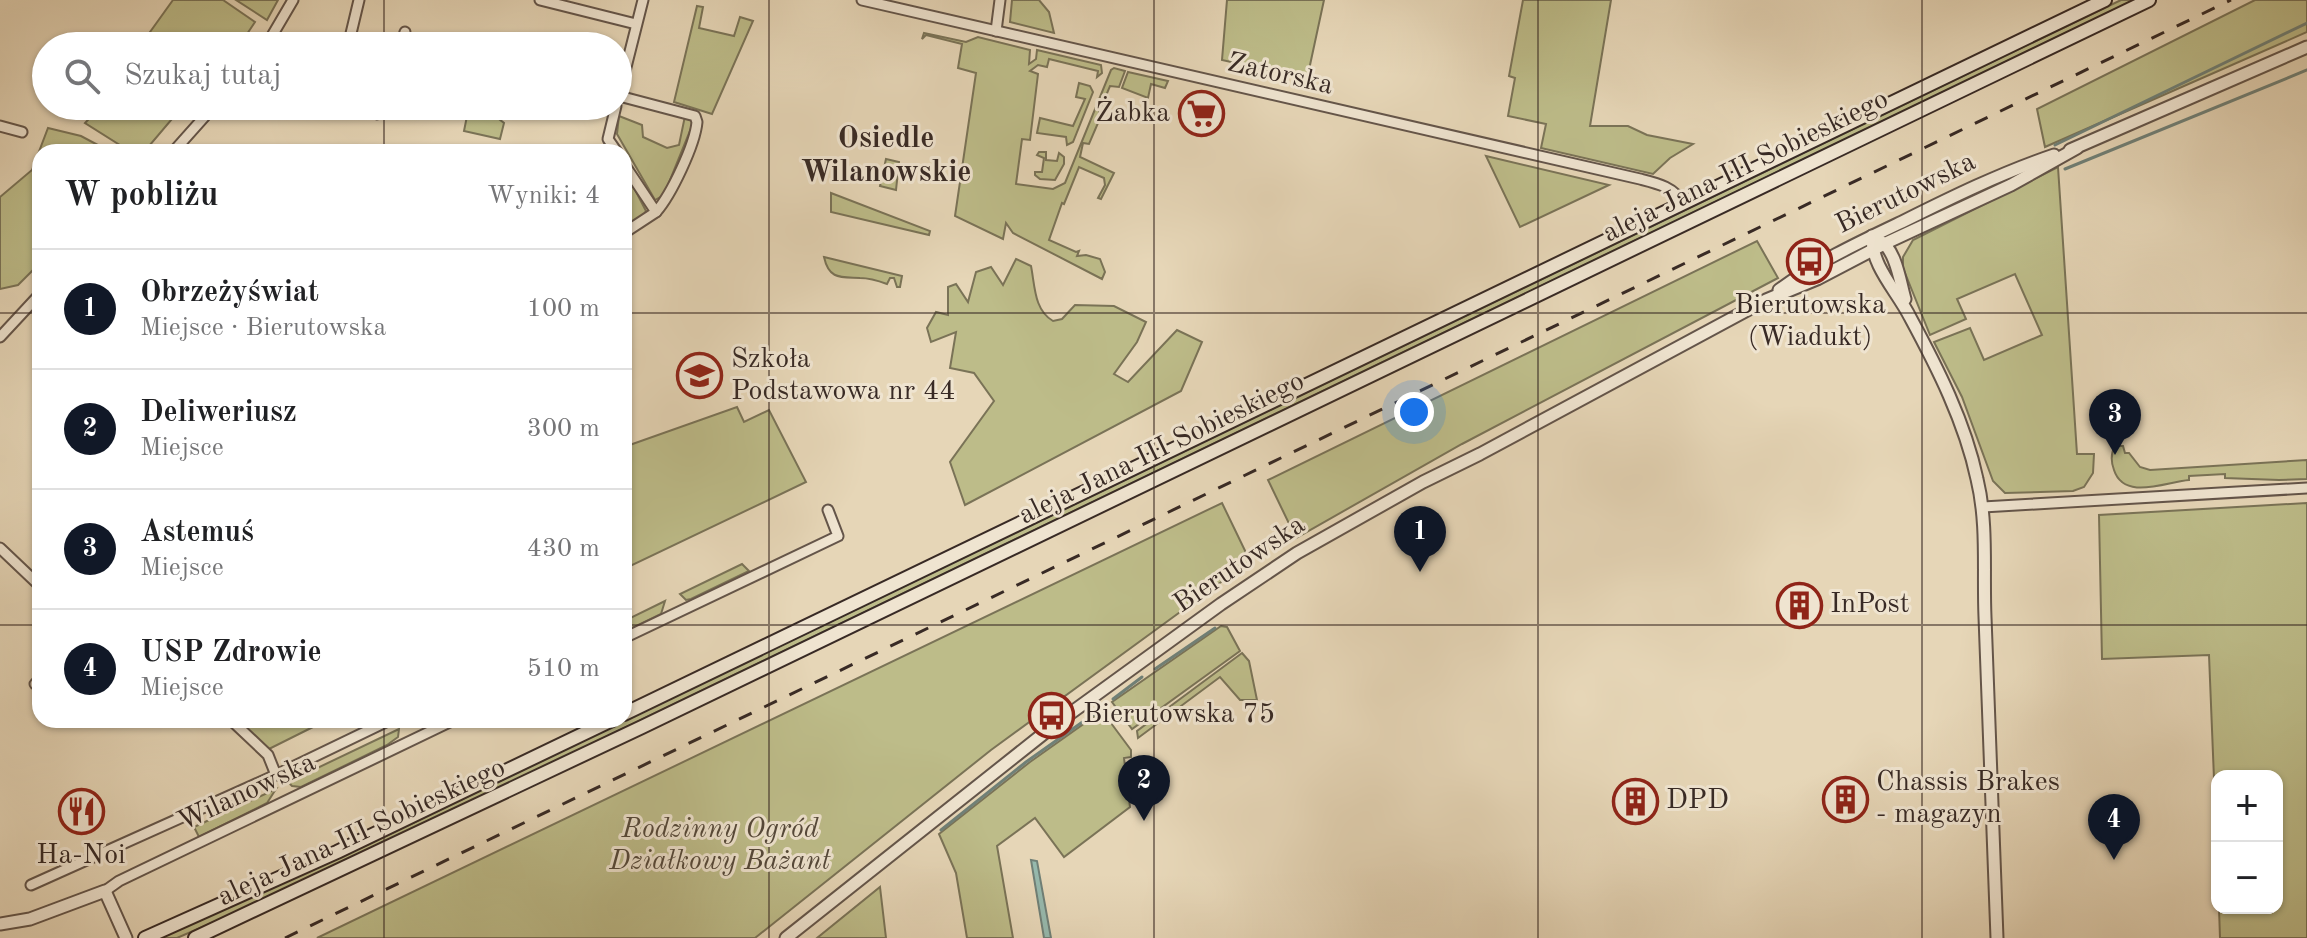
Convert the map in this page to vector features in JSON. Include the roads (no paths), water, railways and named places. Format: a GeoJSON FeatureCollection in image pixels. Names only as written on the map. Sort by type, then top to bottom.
{"type":"FeatureCollection","features":[{"type":"Feature","properties":{"kind":"main road","name":"aleja Jana III Sobieskiego"},"geometry":{"type":"LineString","coordinates":[[632,710],[2105,0]]}},
{"type":"Feature","properties":{"kind":"main road","name":"aleja Jana III Sobieskiego"},"geometry":{"type":"LineString","coordinates":[[195,938],[642,727],[2149,0]]}},
{"type":"Feature","properties":{"kind":"main road","name":"aleja Jana III Sobieskiego"},"geometry":{"type":"LineString","coordinates":[[145,938],[337,852],[595,728]]}},
{"type":"Feature","properties":{"kind":"street"},"geometry":{"type":"LineString","coordinates":[[274,32],[293,0]]}},
{"type":"Feature","properties":{"kind":"street"},"geometry":{"type":"LineString","coordinates":[[351,32],[359,0]]}},
{"type":"Feature","properties":{"kind":"street"},"geometry":{"type":"LineString","coordinates":[[540,0],[636,24]]}},
{"type":"Feature","properties":{"kind":"street"},"geometry":{"type":"LineString","coordinates":[[632,40],[643,0]]}},
{"type":"Feature","properties":{"kind":"street","name":"Zatorska"},"geometry":{"type":"LineString","coordinates":[[862,0],[1640,179],[1671,190],[1682,203]]}},
{"type":"Feature","properties":{"kind":"street"},"geometry":{"type":"LineString","coordinates":[[996,31],[1000,0]]}},
{"type":"Feature","properties":{"kind":"street","name":"Bierutowska"},"geometry":{"type":"LineString","coordinates":[[1766,300],[1803,273],[1993,177],[2077,148],[2307,47]]}},
{"type":"Feature","properties":{"kind":"street"},"geometry":{"type":"LineString","coordinates":[[632,100],[683,111],[695,116],[697,122],[667,196],[656,212],[632,228]]}},
{"type":"Feature","properties":{"kind":"street"},"geometry":{"type":"LineString","coordinates":[[180,144],[202,120]]}},
{"type":"Feature","properties":{"kind":"street"},"geometry":{"type":"LineString","coordinates":[[611,144],[608,139],[613,120]]}},
{"type":"Feature","properties":{"kind":"street"},"geometry":{"type":"LineString","coordinates":[[0,126],[22,132]]}},
{"type":"Feature","properties":{"kind":"street","name":"Bierutowska"},"geometry":{"type":"LineString","coordinates":[[786,938],[976,784],[1221,604],[1297,553],[1423,482],[1766,300],[1817,279],[2011,185],[2077,148]]}},
{"type":"Feature","properties":{"kind":"street"},"geometry":{"type":"LineString","coordinates":[[632,176],[656,212]]}},
{"type":"Feature","properties":{"kind":"street"},"geometry":{"type":"LineString","coordinates":[[1909,315],[1886,243],[1872,236],[1872,250],[1909,315],[1953,405],[1977,475],[1983,507],[1997,938]]}},
{"type":"Feature","properties":{"kind":"street"},"geometry":{"type":"LineString","coordinates":[[0,337],[32,303]]}},
{"type":"Feature","properties":{"kind":"street"},"geometry":{"type":"LineString","coordinates":[[1983,507],[2307,488]]}},
{"type":"Feature","properties":{"kind":"street"},"geometry":{"type":"LineString","coordinates":[[632,634],[838,536],[828,510]]}},
{"type":"Feature","properties":{"kind":"street"},"geometry":{"type":"LineString","coordinates":[[0,548],[32,578]]}},
{"type":"Feature","properties":{"kind":"street"},"geometry":{"type":"LineString","coordinates":[[239,728],[268,755],[276,775]]}},
{"type":"Feature","properties":{"kind":"street"},"geometry":{"type":"LineString","coordinates":[[31,885],[373,728]]}},
{"type":"Feature","properties":{"kind":"street","name":"Wilanowska"},"geometry":{"type":"LineString","coordinates":[[0,924],[30,919],[105,891],[133,874],[437,728]]}},
{"type":"Feature","properties":{"kind":"street"},"geometry":{"type":"LineString","coordinates":[[105,891],[126,938]]}},
{"type":"Feature","properties":{"kind":"water"},"geometry":{"type":"Polygon","coordinates":[[[1031,860],[1037,861],[1051,938],[1044,938],[1031,860]]]}},
{"type":"Feature","properties":{"kind":"waterway"},"geometry":{"type":"LineString","coordinates":[[2055,145],[2307,23]]}},
{"type":"Feature","properties":{"kind":"waterway"},"geometry":{"type":"LineString","coordinates":[[2065,169],[2307,70]]}},
{"type":"Feature","properties":{"kind":"waterway"},"geometry":{"type":"LineString","coordinates":[[1155,669],[1215,628]]}},
{"type":"Feature","properties":{"kind":"waterway"},"geometry":{"type":"LineString","coordinates":[[1113,699],[1142,677]]}},
{"type":"Feature","properties":{"kind":"waterway"},"geometry":{"type":"LineString","coordinates":[[941,830],[1026,762],[1098,711]]}},
{"type":"Feature","properties":{"kind":"railway"},"geometry":{"type":"LineString","coordinates":[[285,938],[2231,0]]}},
{"type":"Feature","properties":{"kind":"place","name":"Żabka"},"geometry":{"type":"Point","coordinates":[1201,114]}},
{"type":"Feature","properties":{"kind":"place","name":"Bierutowska (Wiadukt)"},"geometry":{"type":"Point","coordinates":[1810,262]}},
{"type":"Feature","properties":{"kind":"place","name":"Szkoła Podstawowa nr 44"},"geometry":{"type":"Point","coordinates":[700,376]}},
{"type":"Feature","properties":{"kind":"place","name":"Astemuś"},"geometry":{"type":"Point","coordinates":[2115,455]}},
{"type":"Feature","properties":{"kind":"place","name":"Obrzeżyświat"},"geometry":{"type":"Point","coordinates":[1420,572]}},
{"type":"Feature","properties":{"kind":"place","name":"InPost"},"geometry":{"type":"Point","coordinates":[1799,605]}},
{"type":"Feature","properties":{"kind":"place","name":"Bierutowska 75"},"geometry":{"type":"Point","coordinates":[1052,715]}},
{"type":"Feature","properties":{"kind":"place","name":"Chassis Brakes - magazyn"},"geometry":{"type":"Point","coordinates":[1845,799]}},
{"type":"Feature","properties":{"kind":"place","name":"DPD"},"geometry":{"type":"Point","coordinates":[1635,801]}},
{"type":"Feature","properties":{"kind":"place","name":"Ha-Noi"},"geometry":{"type":"Point","coordinates":[81,812]}},
{"type":"Feature","properties":{"kind":"place","name":"Deliweriusz"},"geometry":{"type":"Point","coordinates":[1144,821]}},
{"type":"Feature","properties":{"kind":"place","name":"USP Zdrowie"},"geometry":{"type":"Point","coordinates":[2114,860]}},
{"type":"Feature","properties":{"kind":"district","name":"Osiedle Wilanowskie"},"geometry":{"type":"Point","coordinates":[886,156]}},
{"type":"Feature","properties":{"kind":"park label","name":"Rodzinny Ogród Działkowy Bażant"},"geometry":{"type":"Point","coordinates":[720,846]}}]}
